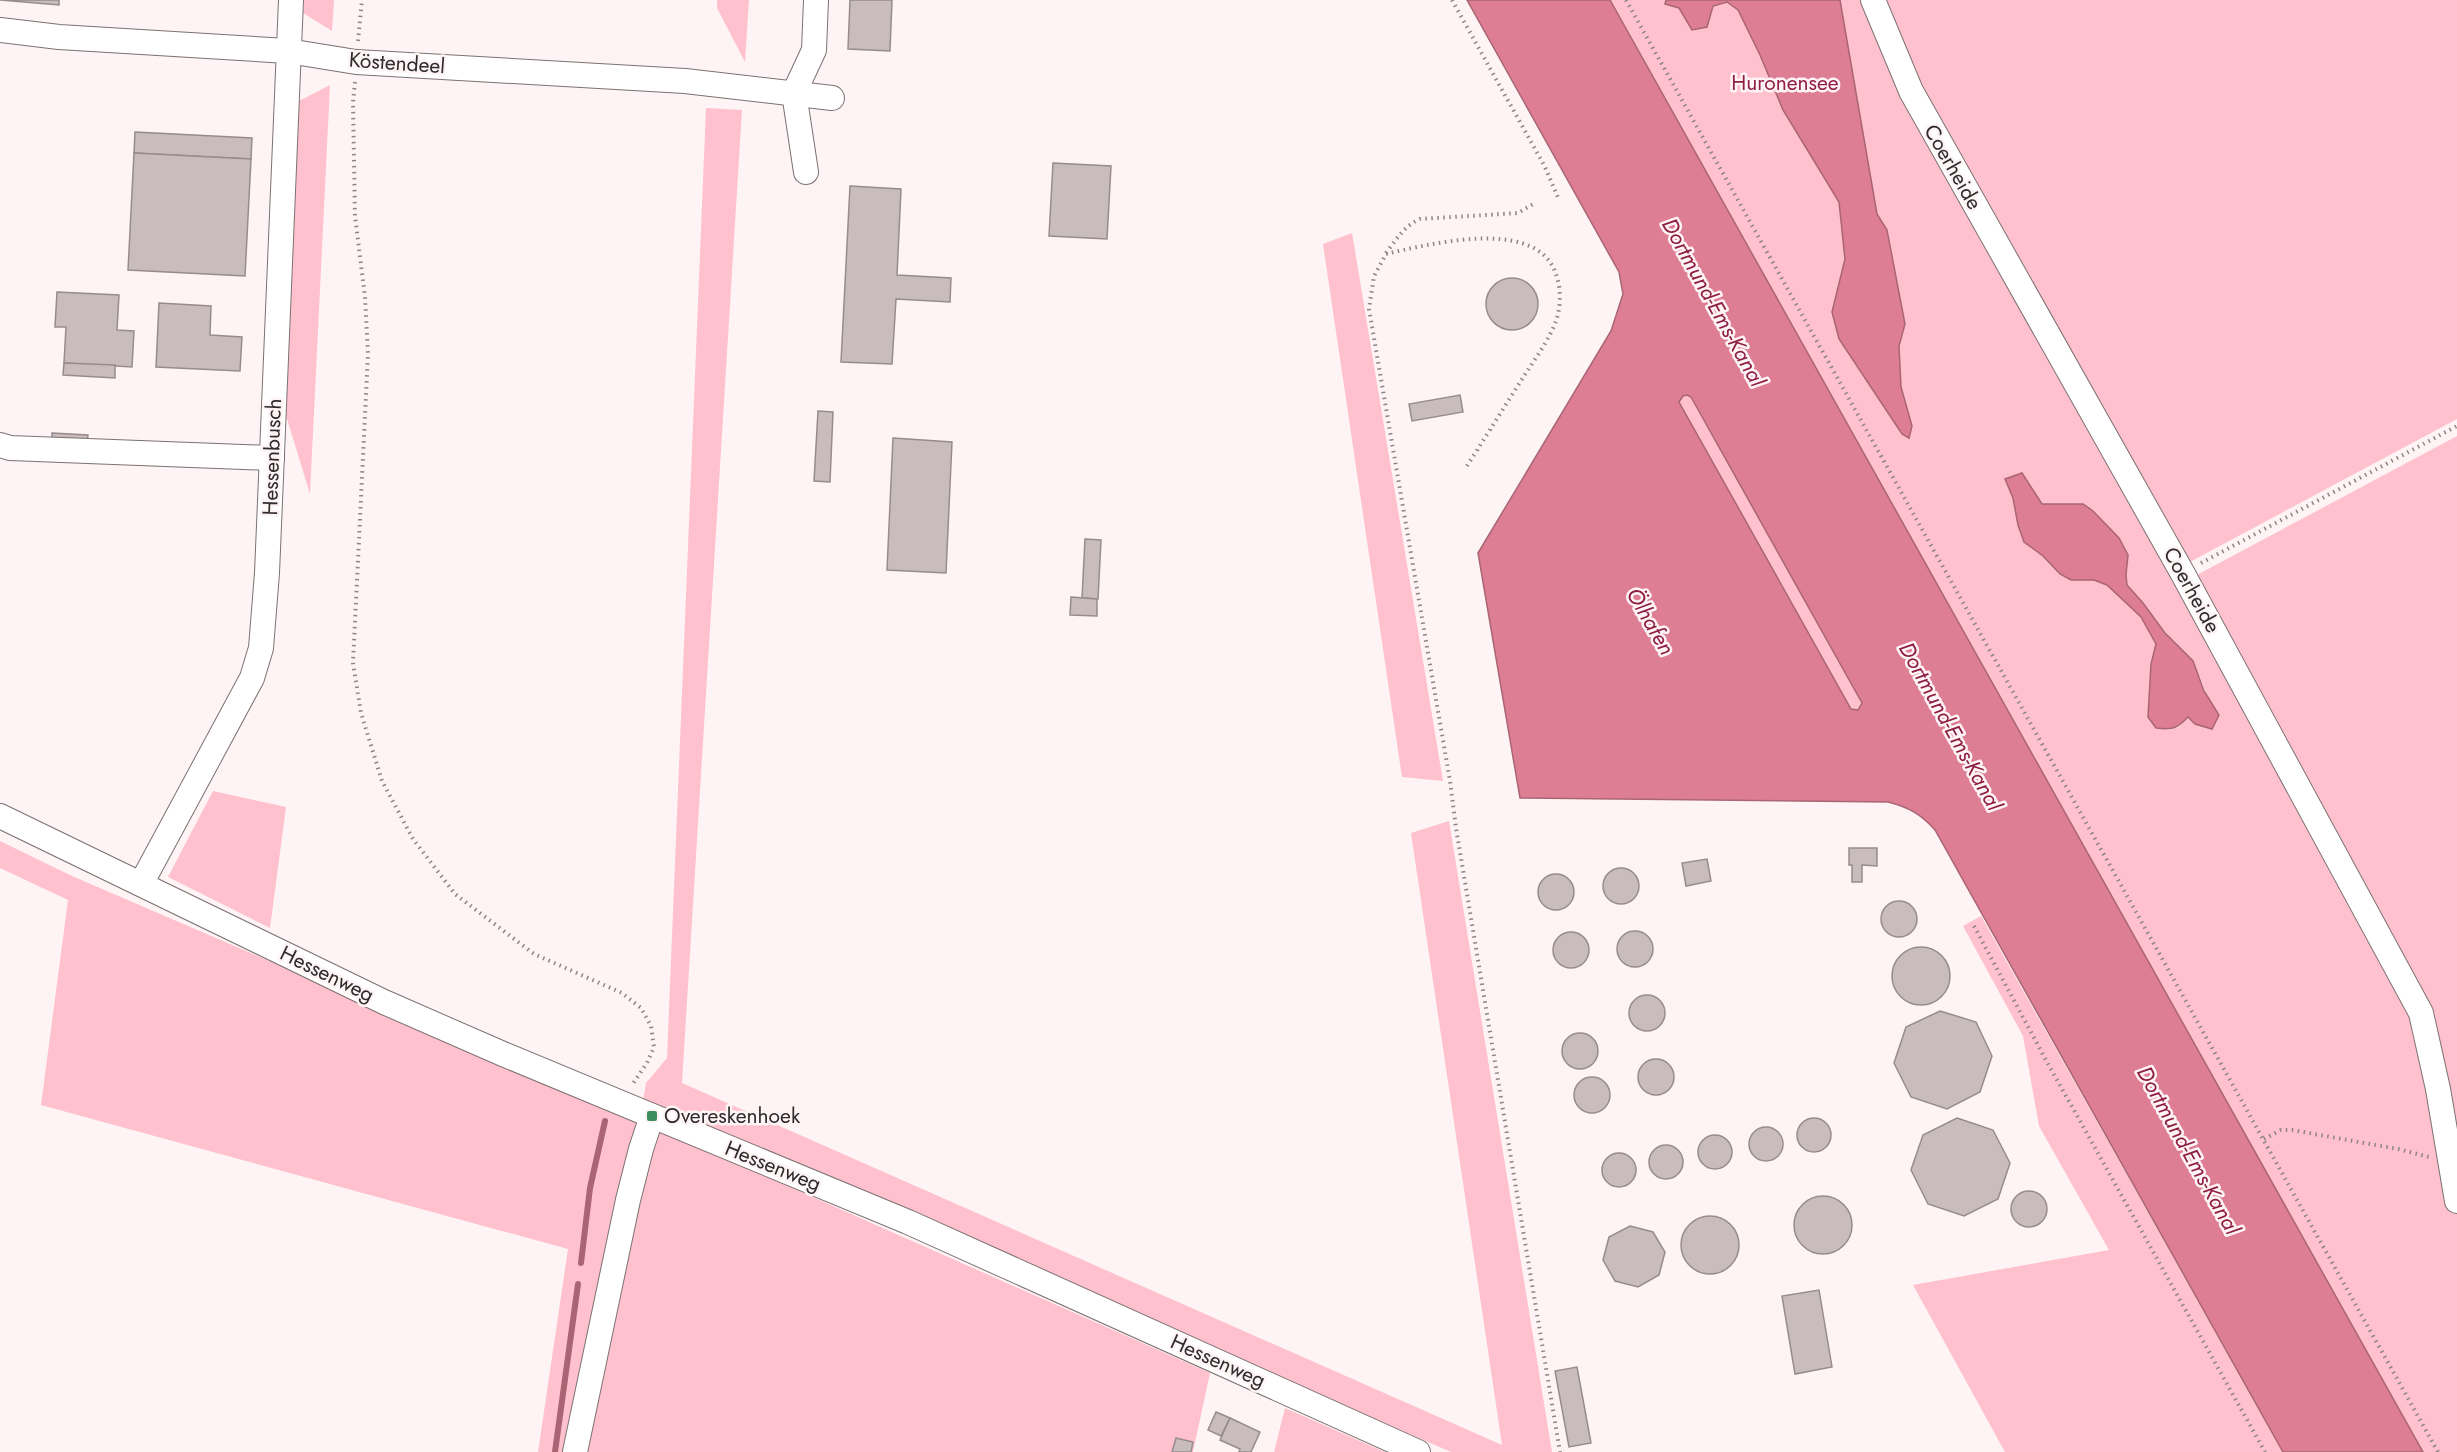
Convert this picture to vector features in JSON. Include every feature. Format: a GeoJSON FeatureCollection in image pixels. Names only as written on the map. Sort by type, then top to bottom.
{"type":"FeatureCollection","features":[{"type":"Feature","properties":{"kind":"street","name":"Hessenbusch"},"geometry":{"type":"LineString","coordinates":[[141,884],[252,678],[262,637],[267,573],[291,0]]}},
{"type":"Feature","properties":{"kind":"street"},"geometry":{"type":"LineString","coordinates":[[806,172],[794,93],[814,50],[816,0]]}},
{"type":"Feature","properties":{"kind":"street","name":"Coerheide"},"geometry":{"type":"LineString","coordinates":[[1873,0],[1911,91],[2183,574],[2421,1013],[2438,1089],[2457,1201]]}},
{"type":"Feature","properties":{"kind":"street","name":"Köstendeel"},"geometry":{"type":"LineString","coordinates":[[0,30],[59,37],[288,51],[356,62],[685,81],[832,98]]}},
{"type":"Feature","properties":{"kind":"street"},"geometry":{"type":"LineString","coordinates":[[0,445],[10,448],[272,458]]}},
{"type":"Feature","properties":{"kind":"street","name":"Hessenweg"},"geometry":{"type":"LineString","coordinates":[[0,816],[384,1002],[624,1105],[908,1222],[1418,1452]]}},
{"type":"Feature","properties":{"kind":"street"},"geometry":{"type":"LineString","coordinates":[[575,1452],[628,1200],[652,1116]]}},
{"type":"Feature","properties":{"kind":"path"},"geometry":{"type":"LineString","coordinates":[[362,0],[353,102],[356,216],[365,297],[368,354],[353,663],[361,712],[382,781],[413,838],[455,894],[534,954],[622,993],[641,1008],[651,1026],[654,1047],[647,1063],[631,1086],[624,1105]]}},
{"type":"Feature","properties":{"kind":"path"},"geometry":{"type":"LineString","coordinates":[[1452,0],[1545,166],[1559,200]]}},
{"type":"Feature","properties":{"kind":"path"},"geometry":{"type":"LineString","coordinates":[[1626,0],[2438,1452]]}},
{"type":"Feature","properties":{"kind":"path"},"geometry":{"type":"LineString","coordinates":[[1535,203],[1518,213],[1420,219],[1403,231],[1386,254],[1374,276],[1369,309],[1450,781],[1560,1452]]}},
{"type":"Feature","properties":{"kind":"path"},"geometry":{"type":"LineString","coordinates":[[1386,254],[1422,246],[1509,239],[1541,251],[1550,261],[1558,277],[1559,306],[1556,322],[1542,349],[1467,466]]}},
{"type":"Feature","properties":{"kind":"path"},"geometry":{"type":"LineString","coordinates":[[2183,574],[2457,426]]}},
{"type":"Feature","properties":{"kind":"path"},"geometry":{"type":"LineString","coordinates":[[1974,926],[2064,1094],[2265,1452]]}},
{"type":"Feature","properties":{"kind":"path"},"geometry":{"type":"LineString","coordinates":[[2264,1139],[2281,1130],[2292,1130],[2398,1149],[2449,1162]]}},
{"type":"Feature","properties":{"kind":"green space"},"geometry":{"type":"Polygon","coordinates":[[[304,0],[334,0],[332,31],[303,13],[304,0]]]}},
{"type":"Feature","properties":{"kind":"green space"},"geometry":{"type":"Polygon","coordinates":[[[717,0],[749,0],[745,62],[717,8],[717,0]]]}},
{"type":"Feature","properties":{"kind":"green space","name":"Huronensee"},"geometry":{"type":"Polygon","coordinates":[[[1610,0],[1864,0],[2424,1005],[2195,576],[2457,436],[2457,1452],[2423,1452],[1610,0]],[[2022,473],[2008,487],[2013,498],[2018,525],[2031,548],[2043,556],[2060,574],[2071,580],[2094,580],[2107,585],[2141,617],[2156,644],[2151,664],[2148,717],[2156,728],[2170,730],[2179,727],[2208,699],[2200,677],[2127,585],[2128,555],[2083,504],[2042,504],[2022,473]]]}},
{"type":"Feature","properties":{"kind":"green space"},"geometry":{"type":"Polygon","coordinates":[[[1880,0],[2457,0],[2457,419],[2188,563],[1919,86],[1880,0]]]}},
{"type":"Feature","properties":{"kind":"green space"},"geometry":{"type":"Polygon","coordinates":[[[330,85],[310,494],[284,409],[299,101],[330,85]]]}},
{"type":"Feature","properties":{"kind":"green space"},"geometry":{"type":"Polygon","coordinates":[[[706,108],[742,110],[682,1083],[1502,1445],[1411,833],[1449,821],[1552,1452],[1451,1452],[643,1101],[646,1083],[667,1058],[706,108]]]}},
{"type":"Feature","properties":{"kind":"green space"},"geometry":{"type":"Polygon","coordinates":[[[1352,233],[1443,781],[1402,777],[1323,244],[1352,233]]]}},
{"type":"Feature","properties":{"kind":"green space"},"geometry":{"type":"Polygon","coordinates":[[[1683,396],[1691,397],[1862,703],[1861,708],[1856,711],[1851,709],[1679,402],[1683,396]]]}},
{"type":"Feature","properties":{"kind":"green space"},"geometry":{"type":"Polygon","coordinates":[[[213,791],[286,807],[270,928],[168,877],[213,791]]]}},
{"type":"Feature","properties":{"kind":"green space"},"geometry":{"type":"Polygon","coordinates":[[[0,841],[72,876],[639,1120],[567,1452],[538,1452],[568,1249],[41,1105],[68,900],[0,868],[0,841]]]}},
{"type":"Feature","properties":{"kind":"green space"},"geometry":{"type":"Polygon","coordinates":[[[1981,916],[2283,1452],[2005,1452],[1913,1285],[2109,1250],[2039,1126],[2023,1036],[1963,926],[1981,916]]]}},
{"type":"Feature","properties":{"kind":"green space"},"geometry":{"type":"Polygon","coordinates":[[[657,1128],[1210,1373],[1193,1452],[584,1452],[657,1128]]]}},
{"type":"Feature","properties":{"kind":"green space"},"geometry":{"type":"Polygon","coordinates":[[[1285,1408],[1385,1452],[1274,1452],[1285,1408]]]}},
{"type":"Feature","properties":{"kind":"water"},"geometry":{"type":"Polygon","coordinates":[[[1467,0],[1610,0],[2423,1452],[2283,1452],[1935,830],[1919,815],[1888,802],[1520,798],[1478,553],[1611,331],[1623,294],[1619,272],[1467,0]],[[1683,396],[1679,402],[1851,709],[1858,710],[1862,703],[1691,397],[1683,396]]]}},
{"type":"Feature","properties":{"kind":"water"},"geometry":{"type":"Polygon","coordinates":[[[1666,0],[1840,0],[1877,214],[1887,230],[1905,324],[1899,346],[1901,387],[1912,426],[1909,438],[1902,434],[1839,339],[1832,312],[1845,259],[1839,202],[1783,110],[1738,10],[1727,2],[1713,6],[1707,27],[1692,30],[1679,8],[1665,4],[1666,0]]]}},
{"type":"Feature","properties":{"kind":"water"},"geometry":{"type":"Polygon","coordinates":[[[2022,473],[2042,504],[2083,504],[2119,538],[2128,555],[2127,585],[2165,633],[2193,661],[2204,691],[2219,715],[2212,729],[2195,724],[2188,717],[2174,728],[2156,728],[2148,717],[2151,664],[2156,644],[2141,617],[2107,585],[2094,580],[2071,580],[2060,574],[2043,556],[2024,542],[2013,498],[2005,479],[2022,473]]]}},
{"type":"Feature","properties":{"kind":"building"},"geometry":{"type":"Polygon","coordinates":[[[0,0],[59,0],[59,5],[0,0]]]}},
{"type":"Feature","properties":{"kind":"building"},"geometry":{"type":"Polygon","coordinates":[[[850,0],[892,0],[890,51],[848,49],[850,0]]]}},
{"type":"Feature","properties":{"kind":"building"},"geometry":{"type":"Polygon","coordinates":[[[135,132],[252,138],[251,159],[134,153],[135,132]]]}},
{"type":"Feature","properties":{"kind":"building"},"geometry":{"type":"Polygon","coordinates":[[[134,153],[251,159],[245,276],[128,270],[134,153]]]}},
{"type":"Feature","properties":{"kind":"building"},"geometry":{"type":"Polygon","coordinates":[[[1053,163],[1111,166],[1107,239],[1049,236],[1053,163]]]}},
{"type":"Feature","properties":{"kind":"building"},"geometry":{"type":"Polygon","coordinates":[[[850,186],[901,189],[897,275],[951,278],[950,302],[896,299],[892,364],[841,362],[850,186]]]}},
{"type":"Feature","properties":{"kind":"building"},"geometry":{"type":"Polygon","coordinates":[[[1512,278],[1522,280],[1530,286],[1536,294],[1538,304],[1536,314],[1530,322],[1522,328],[1512,330],[1502,328],[1494,322],[1488,314],[1486,304],[1488,294],[1494,286],[1502,280],[1512,278]]]}},
{"type":"Feature","properties":{"kind":"building"},"geometry":{"type":"Polygon","coordinates":[[[57,292],[119,295],[117,330],[134,331],[132,367],[64,363],[66,327],[55,327],[57,292]]]}},
{"type":"Feature","properties":{"kind":"building"},"geometry":{"type":"Polygon","coordinates":[[[159,303],[211,306],[210,335],[242,337],[240,371],[156,367],[159,303]]]}},
{"type":"Feature","properties":{"kind":"building"},"geometry":{"type":"Polygon","coordinates":[[[64,363],[115,365],[115,378],[63,375],[64,363]]]}},
{"type":"Feature","properties":{"kind":"building"},"geometry":{"type":"Polygon","coordinates":[[[1460,395],[1463,412],[1412,421],[1409,404],[1460,395]]]}},
{"type":"Feature","properties":{"kind":"building"},"geometry":{"type":"Polygon","coordinates":[[[818,411],[833,412],[830,482],[814,481],[818,411]]]}},
{"type":"Feature","properties":{"kind":"building"},"geometry":{"type":"Polygon","coordinates":[[[52,433],[88,435],[87,442],[52,440],[52,433]]]}},
{"type":"Feature","properties":{"kind":"building"},"geometry":{"type":"Polygon","coordinates":[[[893,438],[952,442],[946,573],[887,570],[893,438]]]}},
{"type":"Feature","properties":{"kind":"building"},"geometry":{"type":"Polygon","coordinates":[[[1085,539],[1101,540],[1098,599],[1082,598],[1085,539]]]}},
{"type":"Feature","properties":{"kind":"building"},"geometry":{"type":"Polygon","coordinates":[[[1071,597],[1097,599],[1097,616],[1070,615],[1071,597]]]}},
{"type":"Feature","properties":{"kind":"building"},"geometry":{"type":"Polygon","coordinates":[[[1849,848],[1877,848],[1877,866],[1862,865],[1862,882],[1852,882],[1849,848]]]}},
{"type":"Feature","properties":{"kind":"building"},"geometry":{"type":"Polygon","coordinates":[[[1707,859],[1711,881],[1686,886],[1682,863],[1707,859]]]}},
{"type":"Feature","properties":{"kind":"building"},"geometry":{"type":"Polygon","coordinates":[[[1621,868],[1634,873],[1639,886],[1634,899],[1621,904],[1608,899],[1603,886],[1608,873],[1621,868]]]}},
{"type":"Feature","properties":{"kind":"building"},"geometry":{"type":"Polygon","coordinates":[[[1556,874],[1569,879],[1574,892],[1569,905],[1556,910],[1543,905],[1538,892],[1543,879],[1556,874]]]}},
{"type":"Feature","properties":{"kind":"building"},"geometry":{"type":"Polygon","coordinates":[[[1899,901],[1912,906],[1917,919],[1912,932],[1899,937],[1886,932],[1881,919],[1886,906],[1899,901]]]}},
{"type":"Feature","properties":{"kind":"building"},"geometry":{"type":"Polygon","coordinates":[[[1635,931],[1648,936],[1653,949],[1648,962],[1635,967],[1622,962],[1617,949],[1622,936],[1635,931]]]}},
{"type":"Feature","properties":{"kind":"building"},"geometry":{"type":"Polygon","coordinates":[[[1571,932],[1584,937],[1589,950],[1584,963],[1571,968],[1558,963],[1553,950],[1558,937],[1571,932]]]}},
{"type":"Feature","properties":{"kind":"building"},"geometry":{"type":"Polygon","coordinates":[[[1915,947],[1927,947],[1937,951],[1946,960],[1950,982],[1942,997],[1927,1005],[1915,1005],[1905,1001],[1896,992],[1892,982],[1892,970],[1896,960],[1905,951],[1915,947]]]}},
{"type":"Feature","properties":{"kind":"building"},"geometry":{"type":"Polygon","coordinates":[[[1647,995],[1660,1000],[1665,1013],[1660,1026],[1647,1031],[1634,1026],[1629,1013],[1634,1000],[1647,995]]]}},
{"type":"Feature","properties":{"kind":"building"},"geometry":{"type":"Polygon","coordinates":[[[1940,1011],[1976,1022],[1992,1056],[1980,1092],[1947,1109],[1911,1097],[1894,1063],[1906,1027],[1940,1011]]]}},
{"type":"Feature","properties":{"kind":"building"},"geometry":{"type":"Polygon","coordinates":[[[1580,1033],[1593,1038],[1598,1051],[1593,1064],[1580,1069],[1567,1064],[1562,1051],[1567,1038],[1580,1033]]]}},
{"type":"Feature","properties":{"kind":"building"},"geometry":{"type":"Polygon","coordinates":[[[1656,1059],[1669,1064],[1674,1077],[1669,1090],[1656,1095],[1643,1090],[1638,1077],[1643,1064],[1656,1059]]]}},
{"type":"Feature","properties":{"kind":"building"},"geometry":{"type":"Polygon","coordinates":[[[1592,1077],[1605,1082],[1610,1095],[1605,1108],[1592,1113],[1579,1108],[1574,1095],[1579,1082],[1592,1077]]]}},
{"type":"Feature","properties":{"kind":"building"},"geometry":{"type":"Polygon","coordinates":[[[1814,1118],[1826,1123],[1831,1135],[1826,1147],[1814,1152],[1802,1147],[1797,1135],[1802,1123],[1814,1118]]]}},
{"type":"Feature","properties":{"kind":"building"},"geometry":{"type":"Polygon","coordinates":[[[1957,1118],[1993,1130],[2010,1163],[1998,1199],[1964,1216],[1928,1204],[1911,1170],[1923,1135],[1957,1118]]]}},
{"type":"Feature","properties":{"kind":"building"},"geometry":{"type":"Polygon","coordinates":[[[1766,1127],[1778,1132],[1783,1144],[1778,1156],[1766,1161],[1754,1156],[1749,1144],[1754,1132],[1766,1127]]]}},
{"type":"Feature","properties":{"kind":"building"},"geometry":{"type":"Polygon","coordinates":[[[1715,1135],[1727,1140],[1732,1152],[1727,1164],[1715,1169],[1703,1164],[1698,1152],[1703,1140],[1715,1135]]]}},
{"type":"Feature","properties":{"kind":"building"},"geometry":{"type":"Polygon","coordinates":[[[1666,1145],[1678,1150],[1683,1162],[1678,1174],[1666,1179],[1654,1174],[1649,1162],[1654,1150],[1666,1145]]]}},
{"type":"Feature","properties":{"kind":"building"},"geometry":{"type":"Polygon","coordinates":[[[1619,1153],[1631,1158],[1636,1170],[1631,1182],[1619,1187],[1607,1182],[1602,1170],[1607,1158],[1619,1153]]]}},
{"type":"Feature","properties":{"kind":"building"},"geometry":{"type":"Polygon","coordinates":[[[2029,1191],[2042,1196],[2047,1209],[2042,1222],[2029,1227],[2016,1222],[2011,1209],[2016,1196],[2029,1191]]]}},
{"type":"Feature","properties":{"kind":"building"},"geometry":{"type":"Polygon","coordinates":[[[1817,1196],[1829,1196],[1844,1204],[1852,1219],[1852,1231],[1844,1246],[1829,1254],[1817,1254],[1802,1246],[1794,1231],[1794,1219],[1802,1204],[1817,1196]]]}},
{"type":"Feature","properties":{"kind":"building"},"geometry":{"type":"Polygon","coordinates":[[[1704,1216],[1716,1216],[1731,1224],[1739,1239],[1739,1251],[1731,1266],[1716,1274],[1704,1274],[1689,1266],[1681,1251],[1681,1239],[1689,1224],[1704,1216]]]}},
{"type":"Feature","properties":{"kind":"building"},"geometry":{"type":"Polygon","coordinates":[[[1630,1226],[1653,1232],[1665,1252],[1659,1275],[1638,1287],[1615,1281],[1603,1260],[1609,1237],[1630,1226]]]}},
{"type":"Feature","properties":{"kind":"building"},"geometry":{"type":"Polygon","coordinates":[[[1819,1290],[1832,1367],[1795,1374],[1782,1296],[1819,1290]]]}},
{"type":"Feature","properties":{"kind":"building"},"geometry":{"type":"Polygon","coordinates":[[[1577,1367],[1591,1443],[1569,1447],[1555,1371],[1577,1367]]]}},
{"type":"Feature","properties":{"kind":"building"},"geometry":{"type":"Polygon","coordinates":[[[1216,1412],[1230,1418],[1221,1436],[1208,1430],[1216,1412]]]}},
{"type":"Feature","properties":{"kind":"building"},"geometry":{"type":"Polygon","coordinates":[[[1230,1418],[1260,1432],[1251,1452],[1239,1452],[1240,1449],[1220,1440],[1230,1418]]]}},
{"type":"Feature","properties":{"kind":"building"},"geometry":{"type":"Polygon","coordinates":[[[1176,1438],[1193,1442],[1191,1452],[1172,1452],[1176,1438]]]}},
{"type":"Feature","properties":{"kind":"waterway"},"geometry":{"type":"LineString","coordinates":[[581,1263],[590,1188],[605,1121]]}},
{"type":"Feature","properties":{"kind":"waterway"},"geometry":{"type":"LineString","coordinates":[[555,1452],[578,1284]]}},
{"type":"Feature","properties":{"kind":"place","name":"Overeskenhoek"},"geometry":{"type":"Point","coordinates":[652,1116]}},
{"type":"Feature","properties":{"kind":"water label","name":"Dortmund-Ems-Kanal"},"geometry":{"type":"Point","coordinates":[1714,302]}},
{"type":"Feature","properties":{"kind":"water label","name":"Ölhafen"},"geometry":{"type":"Point","coordinates":[1651,621]}},
{"type":"Feature","properties":{"kind":"water label","name":"Dortmund-Ems-Kanal"},"geometry":{"type":"Point","coordinates":[1951,726]}},
{"type":"Feature","properties":{"kind":"water label","name":"Dortmund-Ems-Kanal"},"geometry":{"type":"Point","coordinates":[2189,1150]}}]}
